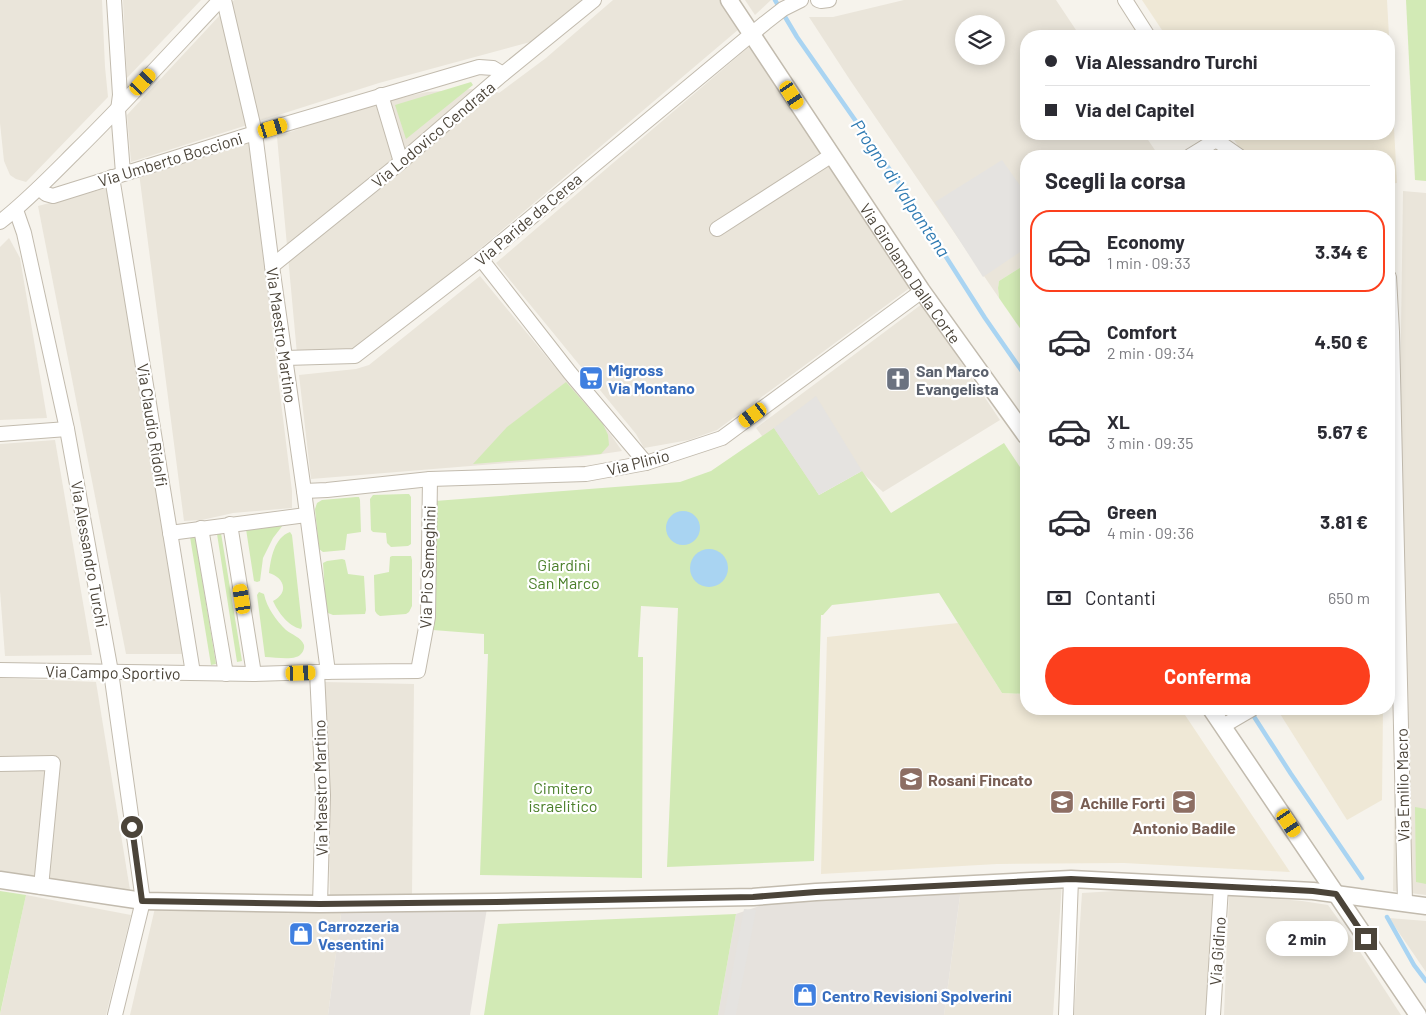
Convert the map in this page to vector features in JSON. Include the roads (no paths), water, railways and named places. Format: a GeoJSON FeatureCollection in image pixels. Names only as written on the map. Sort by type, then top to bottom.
{"type":"FeatureCollection","features":[{"type":"Feature","properties":{"kind":"street","name":"Via Claudio Ridolfi"},"geometry":{"type":"LineString","coordinates":[[114,0],[120,95],[118,110],[118,175],[170,533],[193,673]]}},
{"type":"Feature","properties":{"kind":"street"},"geometry":{"type":"LineString","coordinates":[[0,222],[16,210],[118,110],[220,0]]}},
{"type":"Feature","properties":{"kind":"street","name":"Via Maestro Martino"},"geometry":{"type":"LineString","coordinates":[[224,0],[255,133],[304,491],[322,672],[323,795],[320,904]]}},
{"type":"Feature","properties":{"kind":"street","name":"Via Lodovico Cendrata"},"geometry":{"type":"LineString","coordinates":[[272,266],[401,162],[594,0]]}},
{"type":"Feature","properties":{"kind":"street","name":"Via Girolamo Dalla Corte"},"geometry":{"type":"LineString","coordinates":[[730,0],[922,291],[1020,428]]}},
{"type":"Feature","properties":{"kind":"street","name":"Via Paride da Cerea"},"geometry":{"type":"LineString","coordinates":[[285,358],[355,356],[481,258],[783,9],[801,0]]}},
{"type":"Feature","properties":{"kind":"street"},"geometry":{"type":"LineString","coordinates":[[818,0],[829,0]]}},
{"type":"Feature","properties":{"kind":"street"},"geometry":{"type":"LineString","coordinates":[[1125,0],[1144,30]]}},
{"type":"Feature","properties":{"kind":"street","name":"Via Umberto Boccioni"},"geometry":{"type":"LineString","coordinates":[[39,188],[46,194],[53,196],[479,66],[493,68],[504,74]]}},
{"type":"Feature","properties":{"kind":"street"},"geometry":{"type":"LineString","coordinates":[[381,95],[401,162]]}},
{"type":"Feature","properties":{"kind":"street"},"geometry":{"type":"LineString","coordinates":[[1197,150],[1209,140]]}},
{"type":"Feature","properties":{"kind":"street"},"geometry":{"type":"LineString","coordinates":[[1217,140],[1231,150]]}},
{"type":"Feature","properties":{"kind":"street"},"geometry":{"type":"LineString","coordinates":[[718,229],[832,155]]}},
{"type":"Feature","properties":{"kind":"street","name":"Via Alessandro Turchi"},"geometry":{"type":"LineString","coordinates":[[16,210],[24,233],[68,429],[111,672],[142,901]]}},
{"type":"Feature","properties":{"kind":"street"},"geometry":{"type":"LineString","coordinates":[[481,258],[570,373],[646,463]]}},
{"type":"Feature","properties":{"kind":"street","name":"Via Plinio"},"geometry":{"type":"LineString","coordinates":[[304,491],[430,480],[586,474],[646,463],[722,438],[922,291]]}},
{"type":"Feature","properties":{"kind":"street"},"geometry":{"type":"LineString","coordinates":[[0,434],[68,429]]}},
{"type":"Feature","properties":{"kind":"street","name":"Via Emilio Macro"},"geometry":{"type":"LineString","coordinates":[[1395,464],[1405,903]]}},
{"type":"Feature","properties":{"kind":"street","name":"Via Pio Semeghini"},"geometry":{"type":"LineString","coordinates":[[254,674],[418,671],[428,617],[430,480]]}},
{"type":"Feature","properties":{"kind":"street"},"geometry":{"type":"LineString","coordinates":[[170,533],[306,515]]}},
{"type":"Feature","properties":{"kind":"street"},"geometry":{"type":"LineString","coordinates":[[230,524],[254,674]]}},
{"type":"Feature","properties":{"kind":"street"},"geometry":{"type":"LineString","coordinates":[[201,528],[226,674]]}},
{"type":"Feature","properties":{"kind":"street","name":"Via Campo Sportivo"},"geometry":{"type":"LineString","coordinates":[[0,670],[254,674]]}},
{"type":"Feature","properties":{"kind":"street"},"geometry":{"type":"LineString","coordinates":[[1215,715],[1418,1015]]}},
{"type":"Feature","properties":{"kind":"street"},"geometry":{"type":"LineString","coordinates":[[1223,726],[1242,715]]}},
{"type":"Feature","properties":{"kind":"street"},"geometry":{"type":"LineString","coordinates":[[0,764],[53,763],[41,887]]}},
{"type":"Feature","properties":{"kind":"street"},"geometry":{"type":"LineString","coordinates":[[0,880],[142,901],[320,904],[753,897],[1071,879],[1313,891],[1426,906]]}},
{"type":"Feature","properties":{"kind":"street"},"geometry":{"type":"LineString","coordinates":[[1066,1015],[1071,879]]}},
{"type":"Feature","properties":{"kind":"street","name":"Via Gidino"},"geometry":{"type":"LineString","coordinates":[[1213,1015],[1222,887]]}},
{"type":"Feature","properties":{"kind":"street"},"geometry":{"type":"LineString","coordinates":[[115,1015],[142,901]]}},
{"type":"Feature","properties":{"kind":"water"},"geometry":{"type":"Polygon","coordinates":[[[683,511],[690,512],[695,516],[699,521],[699,535],[695,540],[690,544],[683,545],[676,544],[671,540],[667,535],[666,528],[667,521],[671,516],[676,512],[683,511]]]}},
{"type":"Feature","properties":{"kind":"water"},"geometry":{"type":"Polygon","coordinates":[[[709,549],[722,555],[728,568],[722,581],[709,587],[696,581],[690,568],[696,555],[709,549]]]}},
{"type":"Feature","properties":{"kind":"waterway","name":"Progno di Valpantena"},"geometry":{"type":"LineString","coordinates":[[775,0],[797,37],[897,180],[985,318],[1020,368]]}},
{"type":"Feature","properties":{"kind":"waterway","name":"Progno di Valpantena"},"geometry":{"type":"LineString","coordinates":[[1253,715],[1362,878]]}},
{"type":"Feature","properties":{"kind":"waterway","name":"Progno di Valpantena"},"geometry":{"type":"LineString","coordinates":[[1387,917],[1414,965],[1426,981]]}},
{"type":"Feature","properties":{"kind":"place","name":"Migross Via Montano"},"geometry":{"type":"Point","coordinates":[591,378]}},
{"type":"Feature","properties":{"kind":"place","name":"San Marco Evangelista"},"geometry":{"type":"Point","coordinates":[898,379]}},
{"type":"Feature","properties":{"kind":"place","name":"Rosani Fincato"},"geometry":{"type":"Point","coordinates":[911,779]}},
{"type":"Feature","properties":{"kind":"place","name":"Achille Forti"},"geometry":{"type":"Point","coordinates":[1062,802]}},
{"type":"Feature","properties":{"kind":"place","name":"Antonio Badile"},"geometry":{"type":"Point","coordinates":[1184,802]}},
{"type":"Feature","properties":{"kind":"place","name":"Carrozzeria Vesentini"},"geometry":{"type":"Point","coordinates":[301,934]}},
{"type":"Feature","properties":{"kind":"place","name":"Centro Revisioni Spolverini"},"geometry":{"type":"Point","coordinates":[805,995]}},
{"type":"Feature","properties":{"kind":"park label","name":"Giardini San Marco"},"geometry":{"type":"Point","coordinates":[564,573]}},
{"type":"Feature","properties":{"kind":"park label","name":"Cimitero israelitico"},"geometry":{"type":"Point","coordinates":[563,796]}}]}
